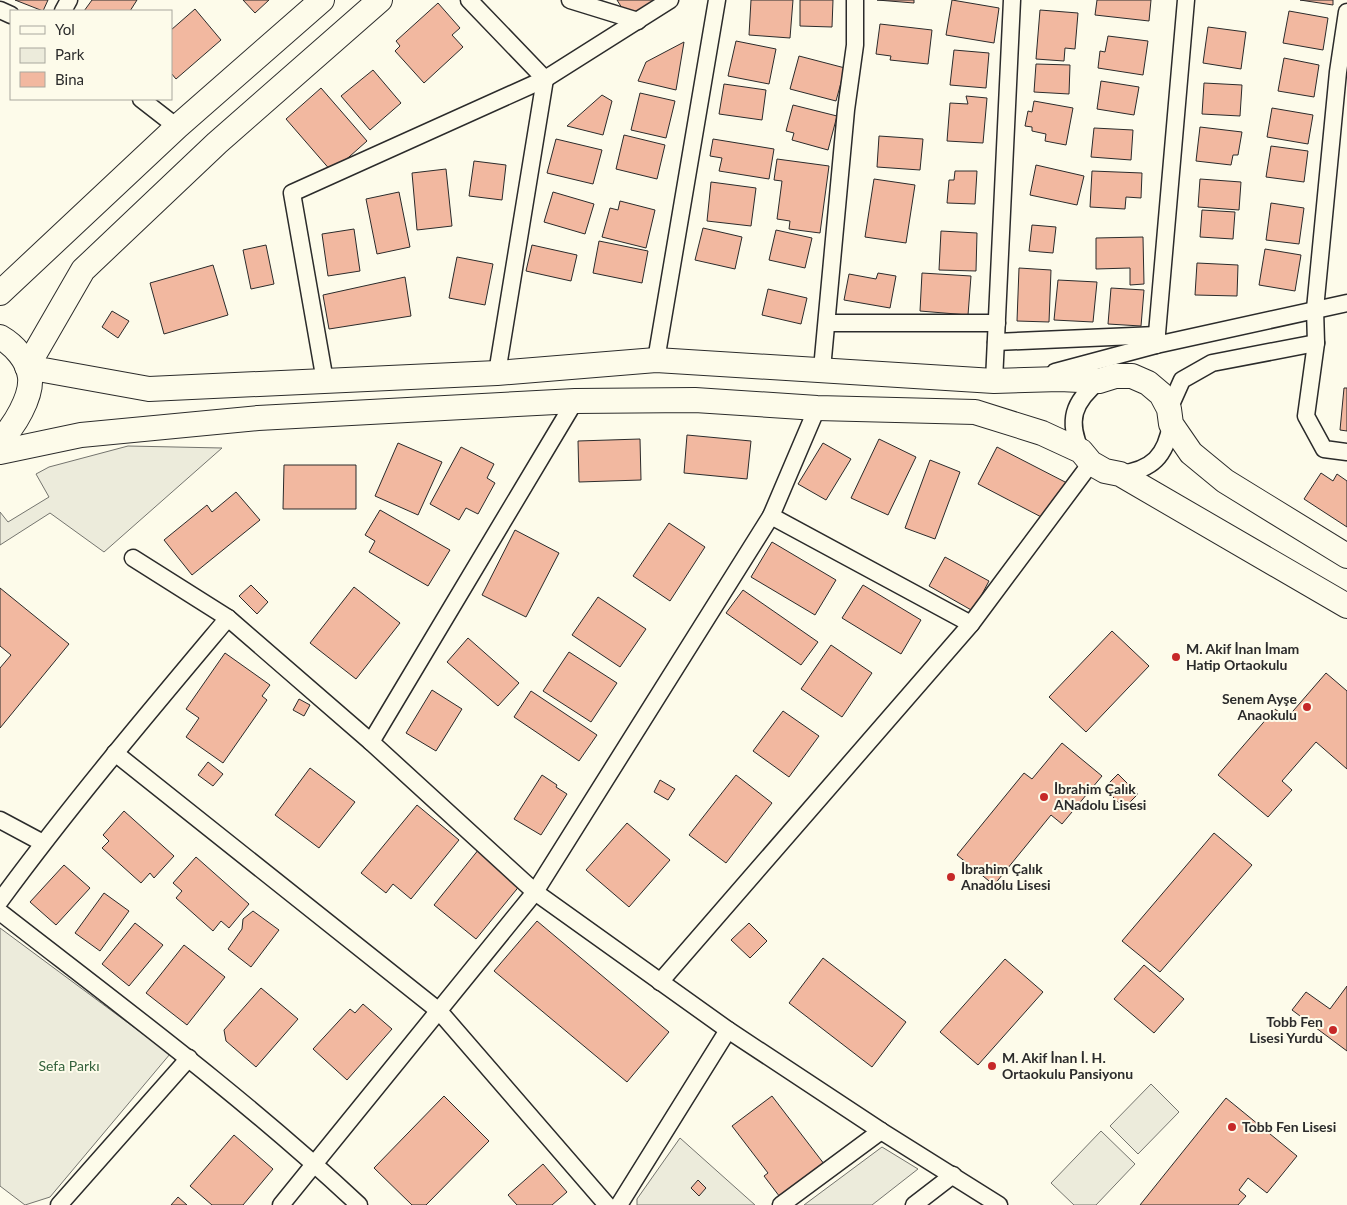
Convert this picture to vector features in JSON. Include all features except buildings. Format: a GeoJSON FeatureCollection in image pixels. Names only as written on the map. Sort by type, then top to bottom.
{"type":"FeatureCollection","features":[{"type":"Feature","properties":{"kind":"main road"},"geometry":{"type":"LineString","coordinates":[[0,293],[177,126],[322,0]]}},
{"type":"Feature","properties":{"kind":"main road"},"geometry":{"type":"LineString","coordinates":[[27,366],[83,270],[217,143],[380,0]]}},
{"type":"Feature","properties":{"kind":"main road"},"geometry":{"type":"LineString","coordinates":[[0,338],[10,343],[23,359],[30,378],[26,397],[18,417],[0,440]]}},
{"type":"Feature","properties":{"kind":"main road"},"geometry":{"type":"LineString","coordinates":[[27,366],[149,389],[497,372],[656,360],[1004,381],[1100,381],[1115,376],[1132,376],[1148,383],[1161,394],[1170,417],[1190,453],[1225,481],[1347,556]]}},
{"type":"Feature","properties":{"kind":"main road"},"geometry":{"type":"LineString","coordinates":[[0,452],[82,435],[258,418],[575,401],[696,400],[817,408],[975,412],[1042,433],[1086,457],[1105,471],[1120,474],[1347,606]]}},
{"type":"Feature","properties":{"kind":"street"},"geometry":{"type":"LineString","coordinates":[[469,0],[544,79]]}},
{"type":"Feature","properties":{"kind":"street"},"geometry":{"type":"LineString","coordinates":[[570,0],[638,20]]}},
{"type":"Feature","properties":{"kind":"street"},"geometry":{"type":"LineString","coordinates":[[325,380],[292,194],[544,79],[670,0]]}},
{"type":"Feature","properties":{"kind":"street"},"geometry":{"type":"LineString","coordinates":[[656,360],[718,0]]}},
{"type":"Feature","properties":{"kind":"street"},"geometry":{"type":"LineString","coordinates":[[822,369],[846,110],[855,45],[855,0]]}},
{"type":"Feature","properties":{"kind":"street"},"geometry":{"type":"LineString","coordinates":[[1012,0],[996,342],[1004,381],[1073,369],[1157,340],[1347,303]]}},
{"type":"Feature","properties":{"kind":"street"},"geometry":{"type":"LineString","coordinates":[[1157,340],[1186,0]]}},
{"type":"Feature","properties":{"kind":"street"},"geometry":{"type":"LineString","coordinates":[[1347,12],[1338,72],[1315,309],[1316,343],[1306,416],[1324,449],[1347,452]]}},
{"type":"Feature","properties":{"kind":"street"},"geometry":{"type":"LineString","coordinates":[[497,372],[544,79]]}},
{"type":"Feature","properties":{"kind":"street"},"geometry":{"type":"LineString","coordinates":[[142,100],[177,126]]}},
{"type":"Feature","properties":{"kind":"street"},"geometry":{"type":"LineString","coordinates":[[827,323],[997,324]]}},
{"type":"Feature","properties":{"kind":"street"},"geometry":{"type":"LineString","coordinates":[[996,342],[1157,340]]}},
{"type":"Feature","properties":{"kind":"street"},"geometry":{"type":"LineString","coordinates":[[1120,474],[1136,472],[1150,465],[1162,454],[1169,440],[1170,417],[1182,380],[1212,364],[1316,343]]}},
{"type":"Feature","properties":{"kind":"street"},"geometry":{"type":"LineString","coordinates":[[660,982],[971,624],[1086,457],[1074,437],[1073,421],[1077,406],[1086,392],[1100,381]]}},
{"type":"Feature","properties":{"kind":"street"},"geometry":{"type":"LineString","coordinates":[[371,742],[575,401]]}},
{"type":"Feature","properties":{"kind":"street"},"geometry":{"type":"LineString","coordinates":[[281,1205],[535,892],[771,516],[817,408]]}},
{"type":"Feature","properties":{"kind":"street"},"geometry":{"type":"LineString","coordinates":[[771,516],[971,624]]}},
{"type":"Feature","properties":{"kind":"street"},"geometry":{"type":"LineString","coordinates":[[133,558],[228,618],[371,742],[535,892],[728,1030],[880,1131],[999,1205]]}},
{"type":"Feature","properties":{"kind":"street"},"geometry":{"type":"LineString","coordinates":[[0,901],[115,752],[228,618]]}},
{"type":"Feature","properties":{"kind":"street"},"geometry":{"type":"LineString","coordinates":[[115,752],[439,1011],[607,1205]]}},
{"type":"Feature","properties":{"kind":"street"},"geometry":{"type":"LineString","coordinates":[[0,820],[43,843]]}},
{"type":"Feature","properties":{"kind":"street"},"geometry":{"type":"LineString","coordinates":[[0,912],[189,1058],[316,1164],[359,1205]]}},
{"type":"Feature","properties":{"kind":"street"},"geometry":{"type":"LineString","coordinates":[[620,1205],[728,1030]]}},
{"type":"Feature","properties":{"kind":"street"},"geometry":{"type":"LineString","coordinates":[[59,1205],[189,1058]]}},
{"type":"Feature","properties":{"kind":"street"},"geometry":{"type":"LineString","coordinates":[[781,1205],[880,1131]]}},
{"type":"Feature","properties":{"kind":"street"},"geometry":{"type":"LineString","coordinates":[[914,1205],[953,1175]]}},
{"type":"Feature","properties":{"kind":"green space"},"geometry":{"type":"Polygon","coordinates":[[[128,446],[222,448],[104,552],[50,513],[0,545],[0,512],[8,522],[49,497],[36,474],[49,467],[128,446]]]}},
{"type":"Feature","properties":{"kind":"green space","name":"Sefa Parkı"},"geometry":{"type":"Polygon","coordinates":[[[0,928],[170,1054],[50,1197],[25,1205],[0,1186],[0,928]]]}},
{"type":"Feature","properties":{"kind":"green space"},"geometry":{"type":"Polygon","coordinates":[[[1151,1084],[1179,1112],[1138,1154],[1110,1126],[1151,1084]]]}},
{"type":"Feature","properties":{"kind":"green space"},"geometry":{"type":"Polygon","coordinates":[[[1101,1131],[1135,1164],[1096,1205],[1074,1205],[1051,1183],[1101,1131]]]}},
{"type":"Feature","properties":{"kind":"green space"},"geometry":{"type":"Polygon","coordinates":[[[680,1138],[755,1205],[637,1205],[637,1199],[680,1138]]]}},
{"type":"Feature","properties":{"kind":"green space"},"geometry":{"type":"Polygon","coordinates":[[[882,1147],[918,1169],[872,1205],[804,1205],[882,1147]]]}},
{"type":"Feature","properties":{"kind":"place","name":"M. Akif İnan İmam Hatip Ortaokulu"},"geometry":{"type":"Point","coordinates":[1176,657]}},
{"type":"Feature","properties":{"kind":"place","name":"Senem Ayşe Anaokulu"},"geometry":{"type":"Point","coordinates":[1307,707]}},
{"type":"Feature","properties":{"kind":"place","name":"İbrahim Çalık ANadolu Lisesi"},"geometry":{"type":"Point","coordinates":[1044,797]}},
{"type":"Feature","properties":{"kind":"place","name":"İbrahim Çalık Anadolu Lisesi"},"geometry":{"type":"Point","coordinates":[951,877]}},
{"type":"Feature","properties":{"kind":"place","name":"Tobb Fen Lisesi Yurdu"},"geometry":{"type":"Point","coordinates":[1333,1030]}},
{"type":"Feature","properties":{"kind":"place","name":"M. Akif İnan İ. H. Ortaokulu Pansiyonu"},"geometry":{"type":"Point","coordinates":[992,1066]}},
{"type":"Feature","properties":{"kind":"place","name":"Tobb Fen Lisesi"},"geometry":{"type":"Point","coordinates":[1232,1127]}}]}
